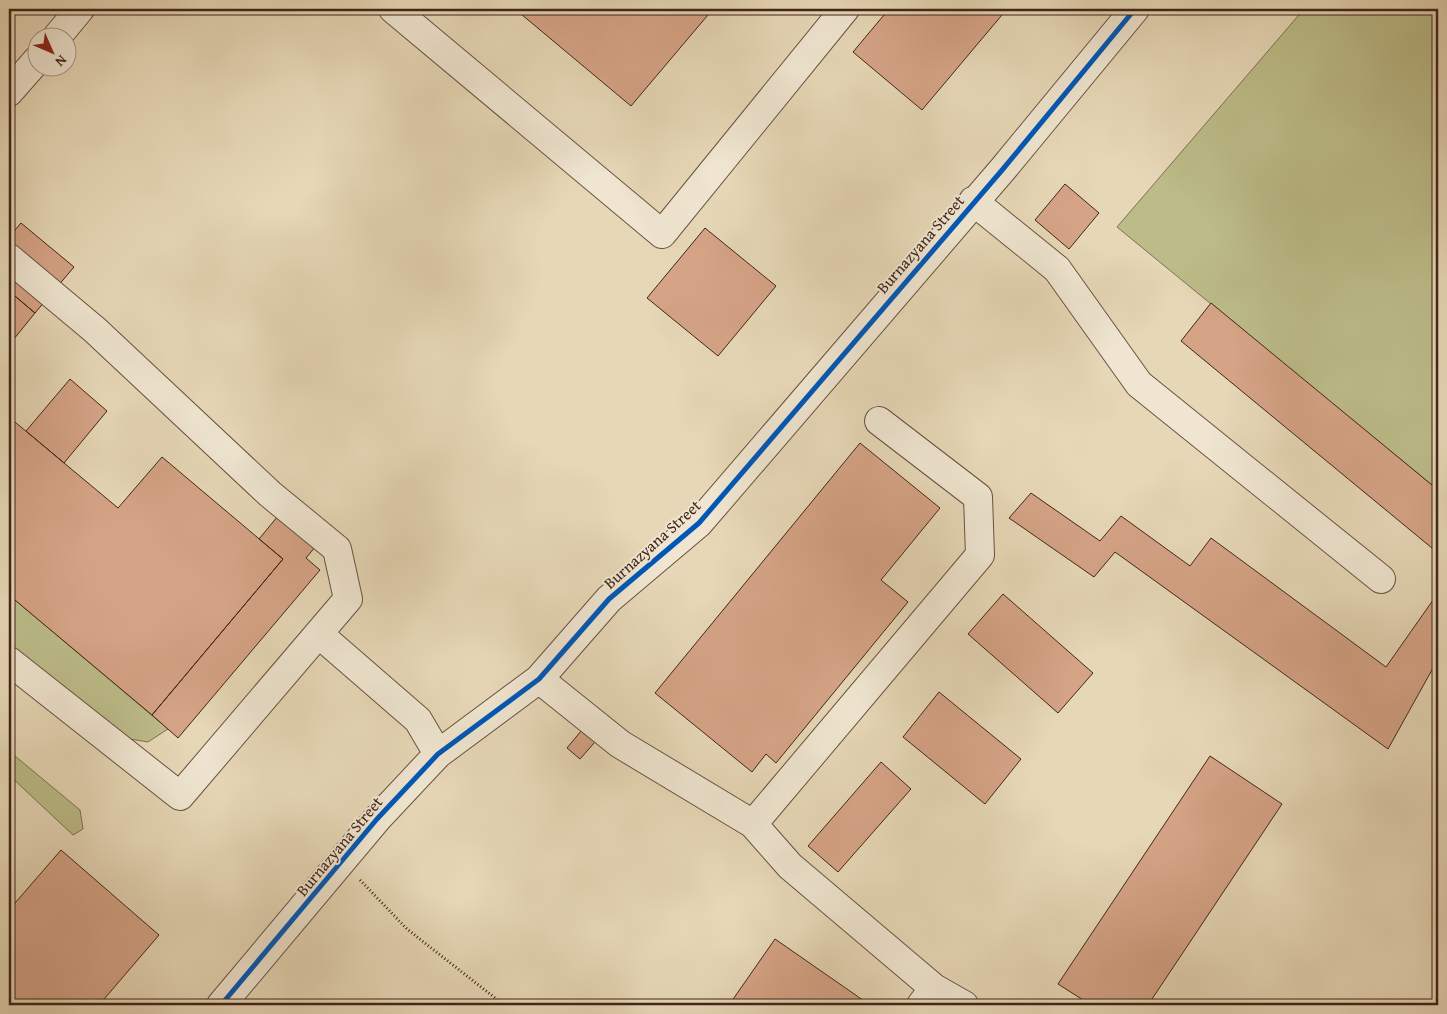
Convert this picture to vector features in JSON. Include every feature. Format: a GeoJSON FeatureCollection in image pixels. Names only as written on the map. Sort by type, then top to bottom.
{"type":"FeatureCollection","features":[{"type":"Feature","properties":{"kind":"street"},"geometry":{"type":"LineString","coordinates":[[64,28],[80,9]]}},
{"type":"Feature","properties":{"kind":"street"},"geometry":{"type":"LineString","coordinates":[[393,9],[662,234],[845,9]]}},
{"type":"Feature","properties":{"kind":"street","name":"Burnazyana Street"},"geometry":{"type":"LineString","coordinates":[[221,1005],[342,862],[376,818],[438,754],[539,679],[609,598],[698,523],[1136,9]]}},
{"type":"Feature","properties":{"kind":"street"},"geometry":{"type":"LineString","coordinates":[[9,92],[28,70]]}},
{"type":"Feature","properties":{"kind":"street"},"geometry":{"type":"LineString","coordinates":[[973,201],[1057,268],[1139,384],[1381,579]]}},
{"type":"Feature","properties":{"kind":"street"},"geometry":{"type":"LineString","coordinates":[[9,258],[95,330],[270,494],[337,549],[348,598],[320,635],[180,796],[9,661]]}},
{"type":"Feature","properties":{"kind":"street"},"geometry":{"type":"LineString","coordinates":[[753,824],[980,555],[978,497],[879,421]]}},
{"type":"Feature","properties":{"kind":"street"},"geometry":{"type":"LineString","coordinates":[[320,635],[418,720],[438,754]]}},
{"type":"Feature","properties":{"kind":"street"},"geometry":{"type":"LineString","coordinates":[[539,679],[620,744],[753,824],[790,866],[928,997],[964,1005]]}},
{"type":"Feature","properties":{"kind":"path"},"geometry":{"type":"LineString","coordinates":[[342,862],[407,930],[504,1005]]}},
{"type":"Feature","properties":{"kind":"green space"},"geometry":{"type":"Polygon","coordinates":[[[1304,9],[1438,9],[1438,490],[1117,227],[1304,9]]]}},
{"type":"Feature","properties":{"kind":"green space"},"geometry":{"type":"Polygon","coordinates":[[[9,595],[168,729],[148,742],[130,739],[9,645],[9,595]]]}},
{"type":"Feature","properties":{"kind":"green space"},"geometry":{"type":"Polygon","coordinates":[[[9,751],[80,810],[83,829],[73,835],[9,775],[9,751]]]}},
{"type":"Feature","properties":{"kind":"building"},"geometry":{"type":"Polygon","coordinates":[[[515,9],[713,9],[631,106],[515,9]]]}},
{"type":"Feature","properties":{"kind":"building"},"geometry":{"type":"Polygon","coordinates":[[[889,9],[1007,9],[922,110],[853,52],[889,9]]]}},
{"type":"Feature","properties":{"kind":"building"},"geometry":{"type":"Polygon","coordinates":[[[1065,184],[1099,213],[1069,249],[1035,220],[1065,184]]]}},
{"type":"Feature","properties":{"kind":"building"},"geometry":{"type":"Polygon","coordinates":[[[21,223],[74,267],[35,313],[9,291],[9,237],[21,223]]]}},
{"type":"Feature","properties":{"kind":"building"},"geometry":{"type":"Polygon","coordinates":[[[705,228],[776,286],[718,356],[647,298],[705,228]]]}},
{"type":"Feature","properties":{"kind":"building"},"geometry":{"type":"Polygon","coordinates":[[[9,291],[35,313],[9,345],[9,291]]]}},
{"type":"Feature","properties":{"kind":"building"},"geometry":{"type":"Polygon","coordinates":[[[1211,303],[1438,490],[1438,553],[1181,341],[1211,303]]]}},
{"type":"Feature","properties":{"kind":"building"},"geometry":{"type":"Polygon","coordinates":[[[70,379],[107,411],[64,463],[26,431],[70,379]]]}},
{"type":"Feature","properties":{"kind":"building"},"geometry":{"type":"Polygon","coordinates":[[[9,417],[118,508],[162,457],[283,559],[152,715],[9,595],[9,417]]]}},
{"type":"Feature","properties":{"kind":"building"},"geometry":{"type":"Polygon","coordinates":[[[860,443],[940,508],[881,580],[908,602],[776,763],[766,754],[752,772],[655,693],[860,443]]]}},
{"type":"Feature","properties":{"kind":"building"},"geometry":{"type":"Polygon","coordinates":[[[1031,493],[1100,541],[1121,516],[1190,566],[1211,538],[1386,667],[1438,593],[1438,659],[1388,749],[1115,552],[1094,577],[1009,518],[1031,493]]]}},
{"type":"Feature","properties":{"kind":"building"},"geometry":{"type":"Polygon","coordinates":[[[283,510],[320,541],[306,558],[320,570],[178,738],[152,715],[283,559],[259,539],[283,510]]]}},
{"type":"Feature","properties":{"kind":"building"},"geometry":{"type":"Polygon","coordinates":[[[1003,594],[1093,673],[1058,713],[968,634],[1003,594]]]}},
{"type":"Feature","properties":{"kind":"building"},"geometry":{"type":"Polygon","coordinates":[[[939,692],[1021,759],[985,804],[903,737],[939,692]]]}},
{"type":"Feature","properties":{"kind":"building"},"geometry":{"type":"Polygon","coordinates":[[[581,731],[595,742],[580,759],[567,748],[581,731]]]}},
{"type":"Feature","properties":{"kind":"building"},"geometry":{"type":"Polygon","coordinates":[[[1210,756],[1282,804],[1148,1005],[1091,1005],[1058,984],[1210,756]]]}},
{"type":"Feature","properties":{"kind":"building"},"geometry":{"type":"Polygon","coordinates":[[[881,762],[911,789],[838,872],[808,846],[881,762]]]}},
{"type":"Feature","properties":{"kind":"building"},"geometry":{"type":"Polygon","coordinates":[[[61,850],[159,935],[99,1005],[9,1005],[9,910],[61,850]]]}},
{"type":"Feature","properties":{"kind":"building"},"geometry":{"type":"Polygon","coordinates":[[[775,939],[870,1005],[729,1005],[775,939]]]}},
{"type":"Feature","properties":{"kind":"cycle path"},"geometry":{"type":"LineString","coordinates":[[221,1005],[377,819],[438,754],[539,679],[609,599],[699,523],[1003,169],[1135,9]]}}]}
